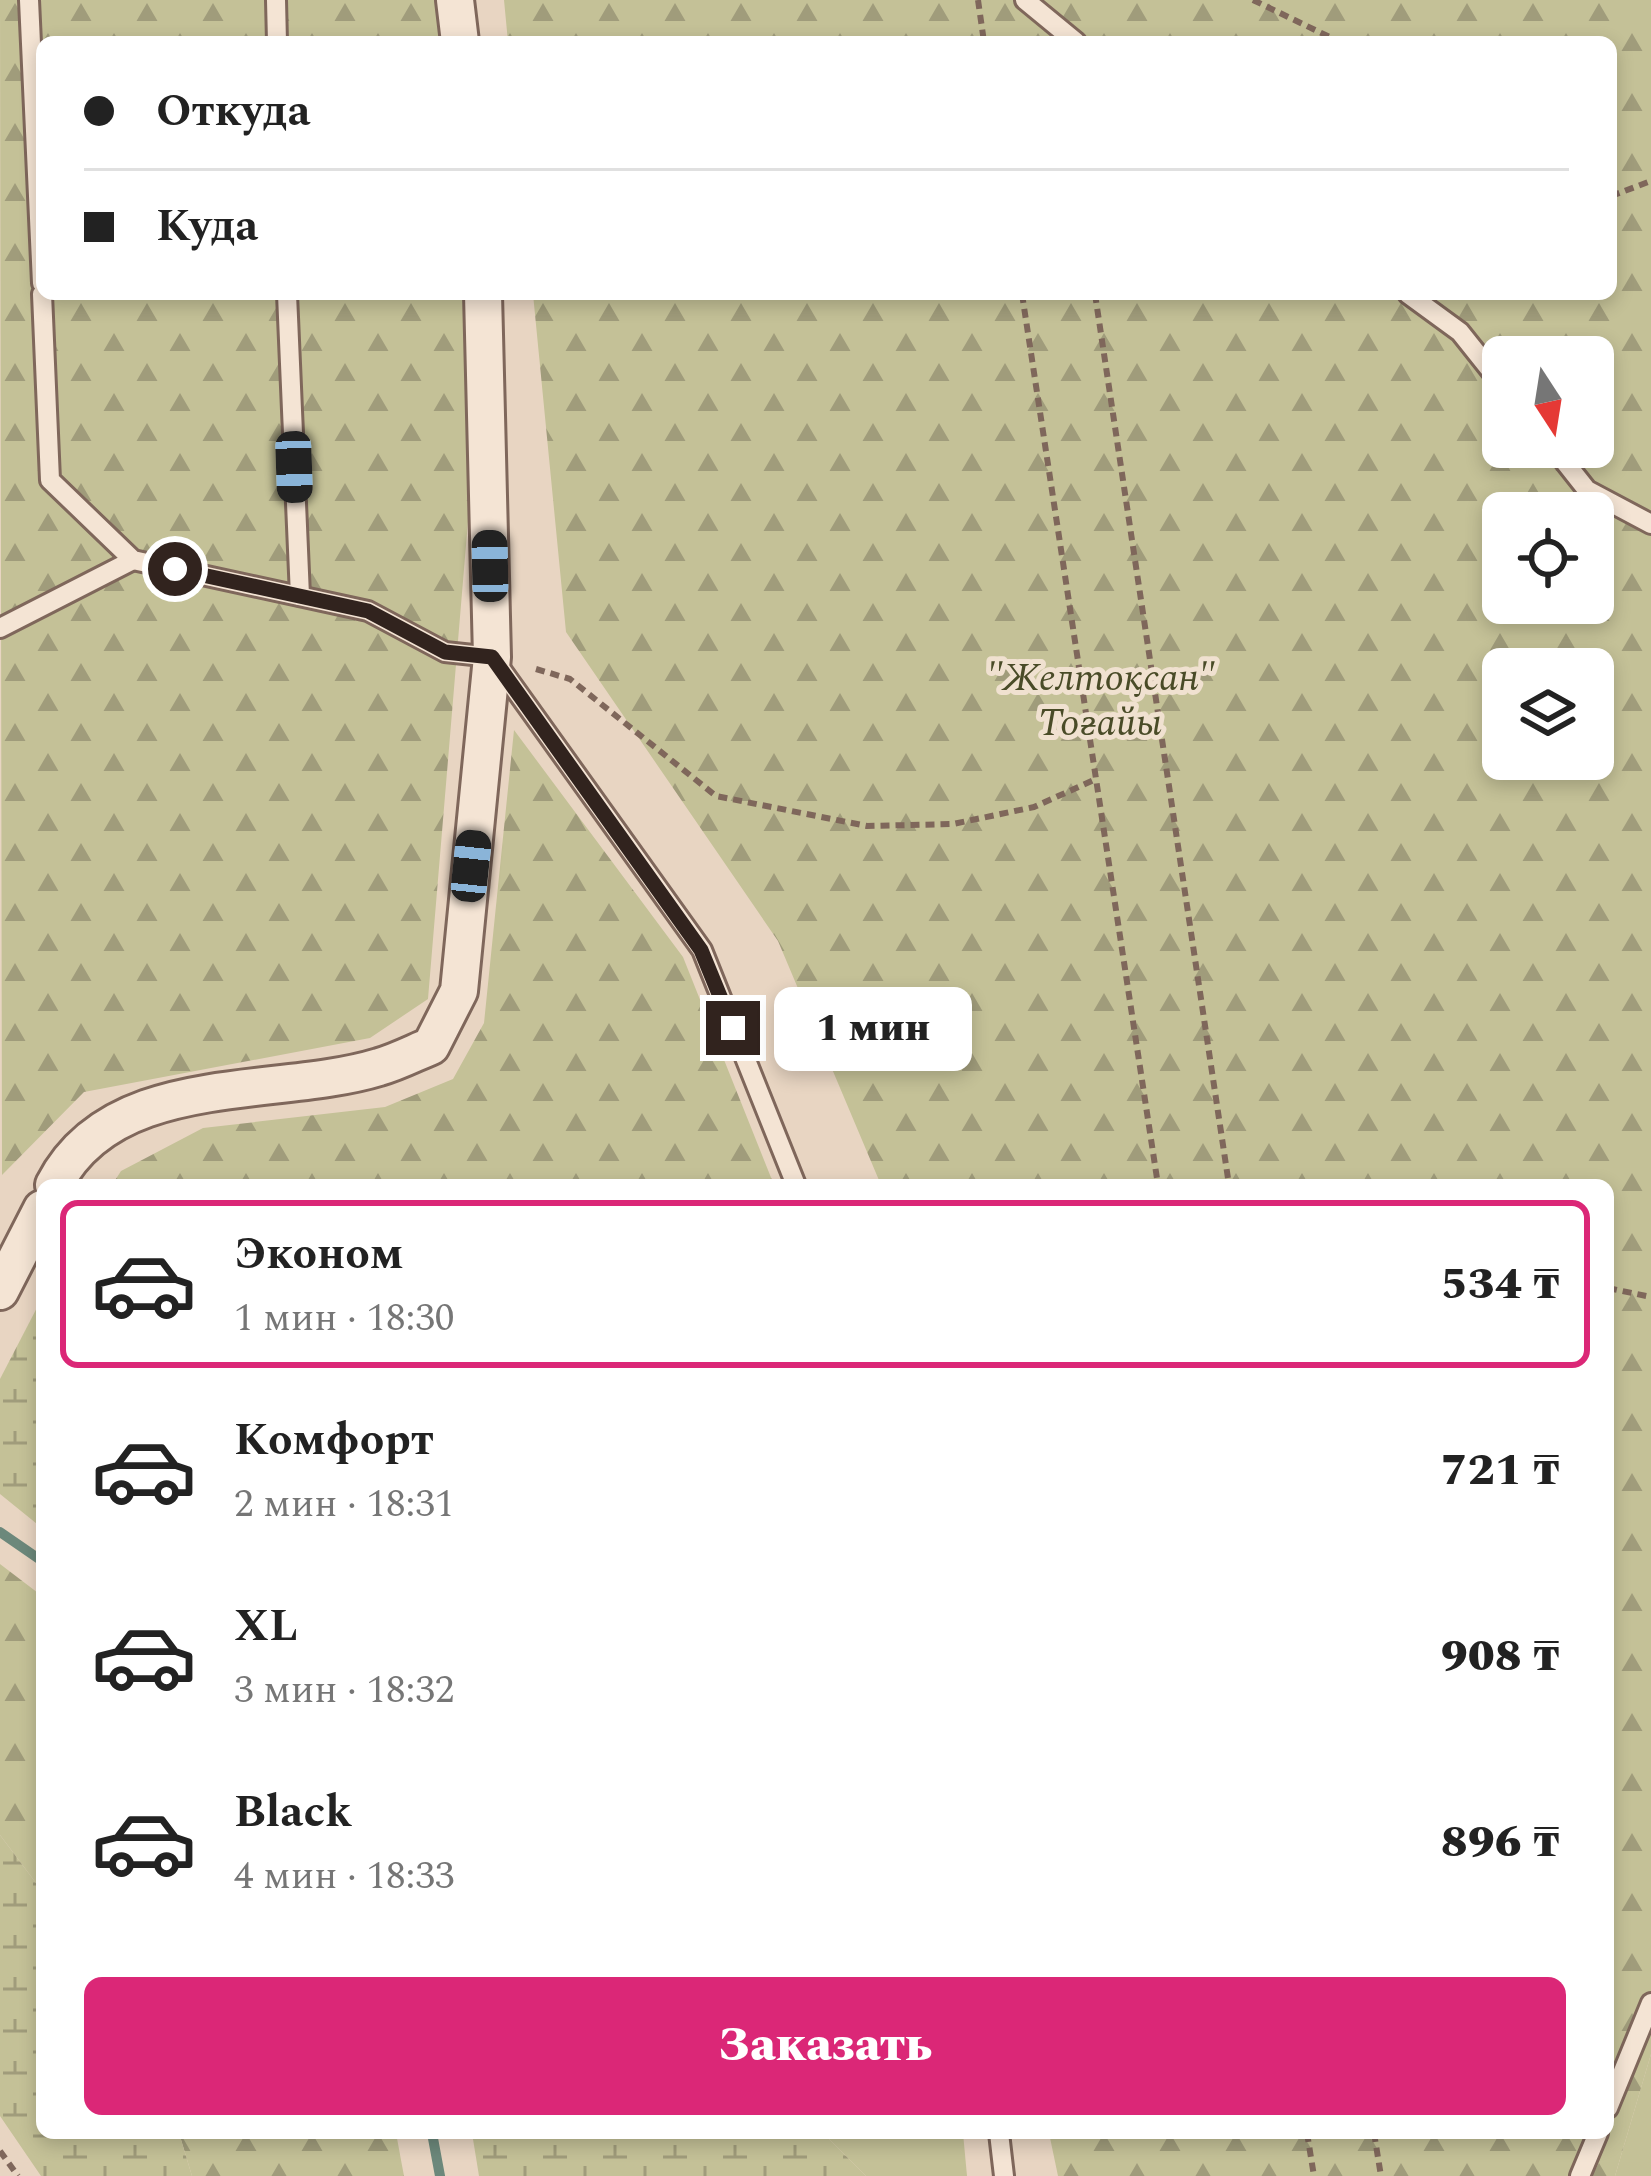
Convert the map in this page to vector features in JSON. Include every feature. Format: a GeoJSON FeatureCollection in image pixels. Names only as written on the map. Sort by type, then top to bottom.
{"type":"FeatureCollection","features":[{"type":"Feature","properties":{"kind":"street"},"geometry":{"type":"LineString","coordinates":[[455,0],[459,36]]}},
{"type":"Feature","properties":{"kind":"street"},"geometry":{"type":"LineString","coordinates":[[57,1179],[64,1166],[114,1122],[168,1100],[378,1068],[431,1046],[459,991],[492,657],[483,300]]}},
{"type":"Feature","properties":{"kind":"street"},"geometry":{"type":"LineString","coordinates":[[0,1291],[36,1221]]}},
{"type":"Feature","properties":{"kind":"lane"},"geometry":{"type":"LineString","coordinates":[[28,0],[36,162]]}},
{"type":"Feature","properties":{"kind":"lane"},"geometry":{"type":"LineString","coordinates":[[276,0],[277,36]]}},
{"type":"Feature","properties":{"kind":"lane"},"geometry":{"type":"LineString","coordinates":[[1024,0],[1069,36]]}},
{"type":"Feature","properties":{"kind":"lane"},"geometry":{"type":"LineString","coordinates":[[42,300],[50,480],[133,560],[368,611],[445,652],[492,657],[701,950],[794,1179]]}},
{"type":"Feature","properties":{"kind":"lane"},"geometry":{"type":"LineString","coordinates":[[287,300],[300,596]]}},
{"type":"Feature","properties":{"kind":"lane"},"geometry":{"type":"LineString","coordinates":[[1416,300],[1460,332],[1482,360]]}},
{"type":"Feature","properties":{"kind":"lane"},"geometry":{"type":"LineString","coordinates":[[1570,468],[1587,490],[1651,524]]}},
{"type":"Feature","properties":{"kind":"lane"},"geometry":{"type":"LineString","coordinates":[[0,628],[133,560]]}},
{"type":"Feature","properties":{"kind":"lane"},"geometry":{"type":"LineString","coordinates":[[1614,2093],[1651,2003]]}},
{"type":"Feature","properties":{"kind":"lane"},"geometry":{"type":"LineString","coordinates":[[1000,2139],[1004,2176]]}},
{"type":"Feature","properties":{"kind":"lane"},"geometry":{"type":"LineString","coordinates":[[1580,2176],[1595,2139]]}},
{"type":"Feature","properties":{"kind":"path"},"geometry":{"type":"LineString","coordinates":[[978,0],[983,36]]}},
{"type":"Feature","properties":{"kind":"path"},"geometry":{"type":"LineString","coordinates":[[1253,0],[1328,36]]}},
{"type":"Feature","properties":{"kind":"path"},"geometry":{"type":"LineString","coordinates":[[1617,194],[1651,181]]}},
{"type":"Feature","properties":{"kind":"path"},"geometry":{"type":"LineString","coordinates":[[1023,300],[1157,1179]]}},
{"type":"Feature","properties":{"kind":"path"},"geometry":{"type":"LineString","coordinates":[[1096,300],[1228,1179]]}},
{"type":"Feature","properties":{"kind":"path"},"geometry":{"type":"LineString","coordinates":[[492,657],[570,679],[716,796],[867,826],[953,824],[1034,807],[1095,779]]}},
{"type":"Feature","properties":{"kind":"path"},"geometry":{"type":"LineString","coordinates":[[1614,1289],[1651,1298]]}},
{"type":"Feature","properties":{"kind":"path"},"geometry":{"type":"LineString","coordinates":[[1308,2139],[1314,2176]]}},
{"type":"Feature","properties":{"kind":"path"},"geometry":{"type":"LineString","coordinates":[[1376,2139],[1381,2176]]}},
{"type":"Feature","properties":{"kind":"path"},"geometry":{"type":"LineString","coordinates":[[0,2151],[18,2176]]}},
{"type":"Feature","properties":{"kind":"green space"},"geometry":{"type":"Polygon","coordinates":[[[0,0],[442,0],[445,36],[36,36],[36,300],[470,300],[478,402],[428,999],[370,1038],[84,1092],[2,1175],[0,0]]]}},
{"type":"Feature","properties":{"kind":"green space","name":"\"Желтоқсан\" Тоғайы"},"geometry":{"type":"Polygon","coordinates":[[[504,0],[1651,0],[1651,2054],[1615,2176],[1058,2176],[1050,2139],[1614,2139],[1614,1179],[878,1179],[778,941],[566,632],[534,300],[1617,300],[1617,36],[507,36],[504,0]]]}},
{"type":"Feature","properties":{"kind":"green space"},"geometry":{"type":"Polygon","coordinates":[[[514,730],[683,957],[772,1179],[116,1179],[121,1171],[203,1128],[385,1107],[453,1079],[484,1023],[514,730]]]}},
{"type":"Feature","properties":{"kind":"green space"},"geometry":{"type":"Polygon","coordinates":[[[36,1310],[36,1523],[0,1494],[0,1379],[36,1310]]]}},
{"type":"Feature","properties":{"kind":"green space"},"geometry":{"type":"Polygon","coordinates":[[[0,1564],[36,1591],[36,1883],[0,1835],[0,1564]]]}},
{"type":"Feature","properties":{"kind":"green space"},"geometry":{"type":"Polygon","coordinates":[[[0,1835],[36,1883],[36,2139],[181,2139],[192,2176],[41,2176],[0,2116],[0,1835]]]}},
{"type":"Feature","properties":{"kind":"green space"},"geometry":{"type":"Polygon","coordinates":[[[1651,2054],[1651,2176],[1615,2176],[1651,2054]]]}},
{"type":"Feature","properties":{"kind":"green space"},"geometry":{"type":"Polygon","coordinates":[[[181,2139],[397,2139],[404,2176],[192,2176],[181,2139]]]}},
{"type":"Feature","properties":{"kind":"green space"},"geometry":{"type":"Polygon","coordinates":[[[473,2139],[829,2139],[866,2176],[479,2176],[473,2139]]]}},
{"type":"Feature","properties":{"kind":"green space"},"geometry":{"type":"Polygon","coordinates":[[[829,2139],[964,2139],[967,2176],[866,2176],[829,2139]]]}},
{"type":"Feature","properties":{"kind":"waterway"},"geometry":{"type":"LineString","coordinates":[[0,1532],[36,1557]]}},
{"type":"Feature","properties":{"kind":"waterway"},"geometry":{"type":"LineString","coordinates":[[433,2139],[440,2176]]}},
{"type":"Feature","properties":{"kind":"route"},"geometry":{"type":"LineString","coordinates":[[175,569],[368,611],[445,652],[492,657],[701,950],[733,1028]]}}]}
